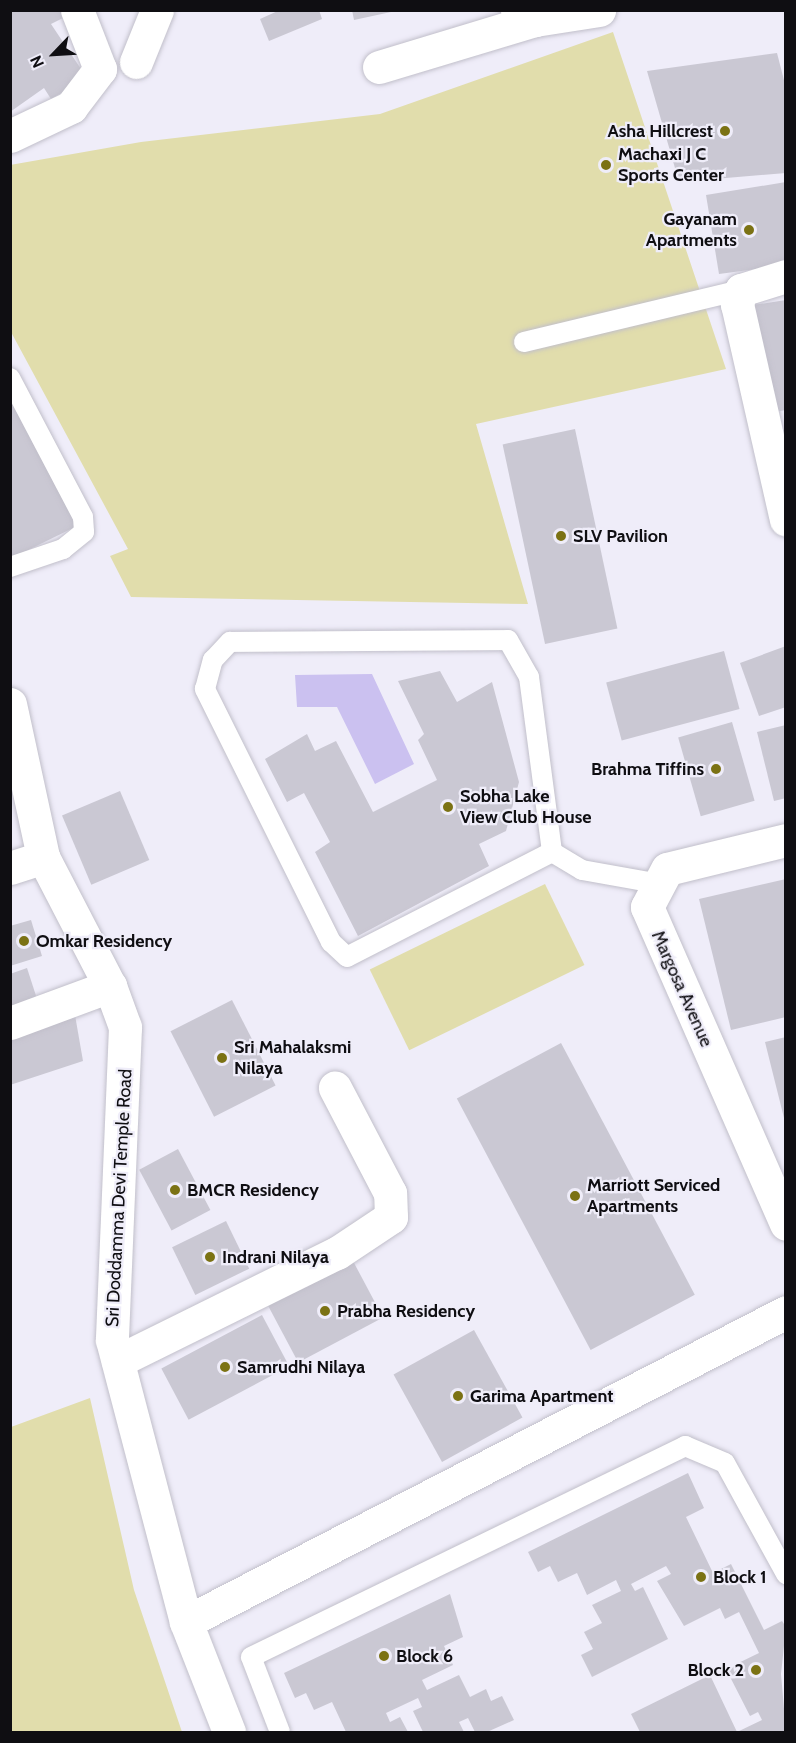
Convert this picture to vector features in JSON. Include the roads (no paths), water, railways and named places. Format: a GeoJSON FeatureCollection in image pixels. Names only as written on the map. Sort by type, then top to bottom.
{"type":"FeatureCollection","features":[{"type":"Feature","properties":{"kind":"street"},"geometry":{"type":"LineString","coordinates":[[10,136],[71,107],[100,69],[77,10]]}},
{"type":"Feature","properties":{"kind":"street"},"geometry":{"type":"LineString","coordinates":[[136,62],[158,10]]}},
{"type":"Feature","properties":{"kind":"street"},"geometry":{"type":"LineString","coordinates":[[379,67],[526,16],[599,10]]}},
{"type":"Feature","properties":{"kind":"street"},"geometry":{"type":"LineString","coordinates":[[786,276],[741,290],[737,304],[786,520]]}},
{"type":"Feature","properties":{"kind":"street","name":"Sri Doddamma Devi Temple Road"},"geometry":{"type":"LineString","coordinates":[[11,707],[43,857],[110,986],[125,1027],[127,1064],[111,1303],[118,1361],[186,1622],[229,1732]]}},
{"type":"Feature","properties":{"kind":"street"},"geometry":{"type":"LineString","coordinates":[[655,883],[667,869],[786,840]]}},
{"type":"Feature","properties":{"kind":"street"},"geometry":{"type":"LineString","coordinates":[[10,868],[43,857]]}},
{"type":"Feature","properties":{"kind":"street","name":"Margosa Avenue"},"geometry":{"type":"LineString","coordinates":[[655,883],[646,908],[786,1224]]}},
{"type":"Feature","properties":{"kind":"street"},"geometry":{"type":"LineString","coordinates":[[10,1023],[110,986]]}},
{"type":"Feature","properties":{"kind":"street"},"geometry":{"type":"LineString","coordinates":[[118,1361],[338,1253],[391,1217],[390,1193],[335,1088]]}},
{"type":"Feature","properties":{"kind":"street"},"geometry":{"type":"LineString","coordinates":[[186,1622],[786,1312]]}},
{"type":"Feature","properties":{"kind":"lane"},"geometry":{"type":"LineString","coordinates":[[524,342],[741,290]]}},
{"type":"Feature","properties":{"kind":"lane"},"geometry":{"type":"LineString","coordinates":[[10,378],[83,518],[84,532],[63,549],[10,567]]}},
{"type":"Feature","properties":{"kind":"lane"},"geometry":{"type":"LineString","coordinates":[[508,640],[529,677],[552,852],[347,957],[331,942],[205,689],[213,660],[230,642],[508,640]]}},
{"type":"Feature","properties":{"kind":"lane"},"geometry":{"type":"LineString","coordinates":[[552,852],[582,870],[655,883]]}},
{"type":"Feature","properties":{"kind":"lane"},"geometry":{"type":"LineString","coordinates":[[280,1732],[251,1657],[686,1446],[725,1464],[786,1574]]}},
{"type":"Feature","properties":{"kind":"place","name":"Asha Hillcrest"},"geometry":{"type":"Point","coordinates":[725,131]}},
{"type":"Feature","properties":{"kind":"place","name":"Machaxi J C Sports Center"},"geometry":{"type":"Point","coordinates":[606,165]}},
{"type":"Feature","properties":{"kind":"place","name":"Gayanam Apartments"},"geometry":{"type":"Point","coordinates":[749,230]}},
{"type":"Feature","properties":{"kind":"place","name":"SLV Pavilion"},"geometry":{"type":"Point","coordinates":[561,536]}},
{"type":"Feature","properties":{"kind":"place","name":"Brahma Tiffins"},"geometry":{"type":"Point","coordinates":[716,769]}},
{"type":"Feature","properties":{"kind":"place","name":"Sobha Lake View Club House"},"geometry":{"type":"Point","coordinates":[448,807]}},
{"type":"Feature","properties":{"kind":"place","name":"Omkar Residency"},"geometry":{"type":"Point","coordinates":[24,941]}},
{"type":"Feature","properties":{"kind":"place","name":"Sri Mahalaksmi Nilaya"},"geometry":{"type":"Point","coordinates":[222,1058]}},
{"type":"Feature","properties":{"kind":"place","name":"BMCR Residency"},"geometry":{"type":"Point","coordinates":[175,1190]}},
{"type":"Feature","properties":{"kind":"place","name":"Marriott Serviced Apartments"},"geometry":{"type":"Point","coordinates":[575,1196]}},
{"type":"Feature","properties":{"kind":"place","name":"Indrani Nilaya"},"geometry":{"type":"Point","coordinates":[210,1257]}},
{"type":"Feature","properties":{"kind":"place","name":"Prabha Residency"},"geometry":{"type":"Point","coordinates":[325,1311]}},
{"type":"Feature","properties":{"kind":"place","name":"Samrudhi Nilaya"},"geometry":{"type":"Point","coordinates":[225,1367]}},
{"type":"Feature","properties":{"kind":"place","name":"Garima Apartment"},"geometry":{"type":"Point","coordinates":[458,1396]}},
{"type":"Feature","properties":{"kind":"place","name":"Block 1"},"geometry":{"type":"Point","coordinates":[701,1577]}},
{"type":"Feature","properties":{"kind":"place","name":"Block 6"},"geometry":{"type":"Point","coordinates":[384,1656]}},
{"type":"Feature","properties":{"kind":"place","name":"Block 2"},"geometry":{"type":"Point","coordinates":[756,1670]}}]}
